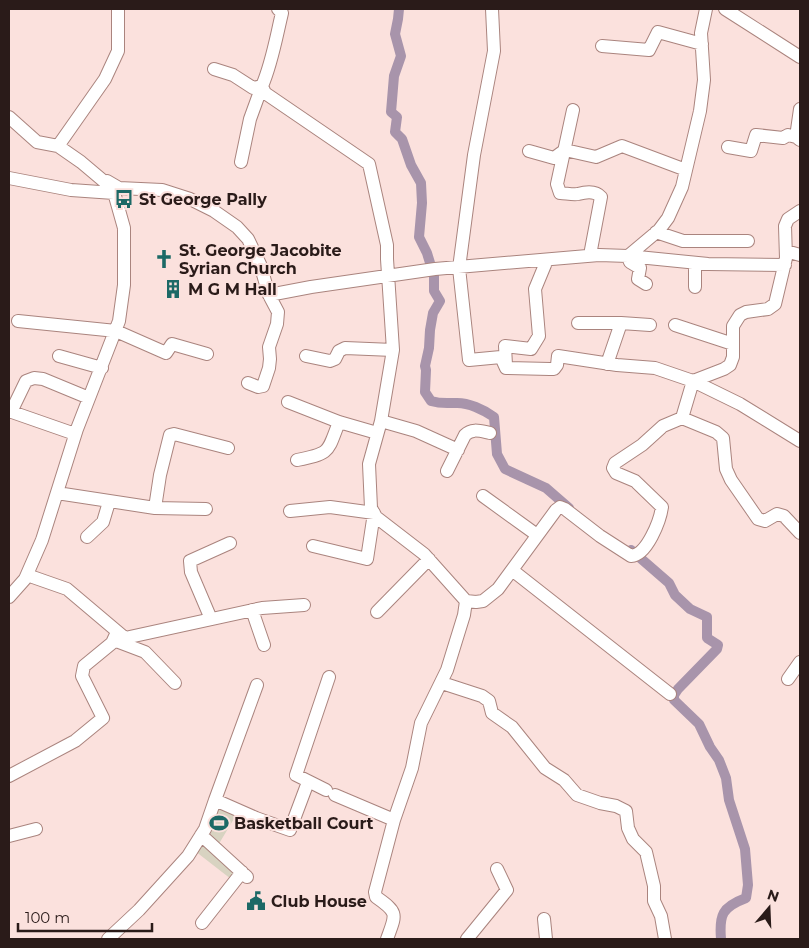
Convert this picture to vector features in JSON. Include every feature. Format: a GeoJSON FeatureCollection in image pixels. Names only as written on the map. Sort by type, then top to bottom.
{"type":"FeatureCollection","features":[{"type":"Feature","properties":{"kind":"street"},"geometry":{"type":"LineString","coordinates":[[58,146],[105,78],[118,51],[118,9]]}},
{"type":"Feature","properties":{"kind":"street"},"geometry":{"type":"LineString","coordinates":[[241,162],[250,119],[271,66],[274,42],[282,13],[278,9]]}},
{"type":"Feature","properties":{"kind":"street"},"geometry":{"type":"LineString","coordinates":[[492,9],[494,51],[474,155],[458,268],[469,360],[501,357],[506,368]]}},
{"type":"Feature","properties":{"kind":"street"},"geometry":{"type":"LineString","coordinates":[[628,256],[656,232],[668,218],[682,187],[700,111],[704,80],[701,33],[706,9]]}},
{"type":"Feature","properties":{"kind":"street"},"geometry":{"type":"LineString","coordinates":[[725,9],[800,56]]}},
{"type":"Feature","properties":{"kind":"street"},"geometry":{"type":"LineString","coordinates":[[602,46],[650,50],[658,32],[702,44]]}},
{"type":"Feature","properties":{"kind":"street"},"geometry":{"type":"LineString","coordinates":[[214,69],[233,75],[253,88],[262,86]]}},
{"type":"Feature","properties":{"kind":"street"},"geometry":{"type":"LineString","coordinates":[[262,86],[265,93],[368,164],[387,245],[393,350],[379,427],[369,464],[371,508],[376,517],[424,554],[466,601],[483,601],[498,589],[560,507],[565,508],[600,536],[630,556],[637,555],[654,533],[662,507],[636,481],[616,473],[613,468],[615,462],[642,445],[663,426],[682,418],[716,432],[723,438],[726,469],[731,480],[758,519],[765,521],[777,514],[784,516],[800,533]]}},
{"type":"Feature","properties":{"kind":"street"},"geometry":{"type":"LineString","coordinates":[[728,147],[751,150],[756,135],[783,138],[788,134],[798,139],[800,109]]}},
{"type":"Feature","properties":{"kind":"street"},"geometry":{"type":"LineString","coordinates":[[573,110],[557,184],[560,193],[577,194],[591,192],[601,197],[590,255]]}},
{"type":"Feature","properties":{"kind":"street"},"geometry":{"type":"LineString","coordinates":[[9,117],[37,142],[58,146],[114,189],[124,228],[124,285],[116,331],[75,434],[42,540],[28,575],[9,597]]}},
{"type":"Feature","properties":{"kind":"street"},"geometry":{"type":"LineString","coordinates":[[528,151],[554,158],[565,150],[596,156],[622,146],[686,170]]}},
{"type":"Feature","properties":{"kind":"street"},"geometry":{"type":"LineString","coordinates":[[96,174],[119,188],[162,190],[190,199],[214,211],[237,227],[248,239],[260,264],[269,295],[278,312],[277,324],[269,348],[269,368],[263,386],[258,387],[248,383]]}},
{"type":"Feature","properties":{"kind":"street"},"geometry":{"type":"LineString","coordinates":[[9,178],[71,190],[114,192]]}},
{"type":"Feature","properties":{"kind":"street"},"geometry":{"type":"LineString","coordinates":[[693,381],[730,365],[733,357],[733,326],[740,315],[746,312],[768,309],[775,304],[785,265],[785,226],[788,218],[800,211]]}},
{"type":"Feature","properties":{"kind":"street"},"geometry":{"type":"LineString","coordinates":[[656,232],[683,241],[748,241]]}},
{"type":"Feature","properties":{"kind":"street"},"geometry":{"type":"LineString","coordinates":[[786,250],[800,255]]}},
{"type":"Feature","properties":{"kind":"street"},"geometry":{"type":"LineString","coordinates":[[269,295],[311,287],[433,270],[590,255],[628,256],[695,262],[785,265]]}},
{"type":"Feature","properties":{"kind":"street"},"geometry":{"type":"LineString","coordinates":[[628,256],[630,262],[640,268],[638,280],[646,284]]}},
{"type":"Feature","properties":{"kind":"street"},"geometry":{"type":"LineString","coordinates":[[506,368],[505,346],[531,349],[538,340],[535,289],[547,260]]}},
{"type":"Feature","properties":{"kind":"street"},"geometry":{"type":"LineString","coordinates":[[695,262],[695,287]]}},
{"type":"Feature","properties":{"kind":"street"},"geometry":{"type":"LineString","coordinates":[[18,320],[116,331],[166,353],[172,344],[206,354]]}},
{"type":"Feature","properties":{"kind":"street"},"geometry":{"type":"LineString","coordinates":[[578,323],[650,325]]}},
{"type":"Feature","properties":{"kind":"street"},"geometry":{"type":"LineString","coordinates":[[607,364],[621,323]]}},
{"type":"Feature","properties":{"kind":"street"},"geometry":{"type":"LineString","coordinates":[[675,325],[733,344]]}},
{"type":"Feature","properties":{"kind":"street"},"geometry":{"type":"LineString","coordinates":[[306,356],[330,361],[335,359],[339,351],[345,348],[393,350]]}},
{"type":"Feature","properties":{"kind":"street"},"geometry":{"type":"LineString","coordinates":[[59,356],[102,368]]}},
{"type":"Feature","properties":{"kind":"street"},"geometry":{"type":"LineString","coordinates":[[506,368],[554,369],[557,365],[558,356],[607,364],[656,368],[693,381],[740,404],[800,441]]}},
{"type":"Feature","properties":{"kind":"street"},"geometry":{"type":"LineString","coordinates":[[75,434],[10,411],[26,381],[34,378],[43,379],[89,398]]}},
{"type":"Feature","properties":{"kind":"street"},"geometry":{"type":"LineString","coordinates":[[682,418],[693,381]]}},
{"type":"Feature","properties":{"kind":"street"},"geometry":{"type":"LineString","coordinates":[[288,402],[339,422],[416,431],[458,450]]}},
{"type":"Feature","properties":{"kind":"street"},"geometry":{"type":"LineString","coordinates":[[296,460],[323,454],[328,449],[339,422]]}},
{"type":"Feature","properties":{"kind":"street"},"geometry":{"type":"LineString","coordinates":[[447,471],[464,435],[468,431],[490,433]]}},
{"type":"Feature","properties":{"kind":"street"},"geometry":{"type":"LineString","coordinates":[[155,508],[160,475],[170,436],[174,434],[228,448]]}},
{"type":"Feature","properties":{"kind":"street"},"geometry":{"type":"LineString","coordinates":[[57,493],[155,508],[206,509]]}},
{"type":"Feature","properties":{"kind":"street"},"geometry":{"type":"LineString","coordinates":[[483,496],[538,535]]}},
{"type":"Feature","properties":{"kind":"street"},"geometry":{"type":"LineString","coordinates":[[87,538],[103,522],[109,502]]}},
{"type":"Feature","properties":{"kind":"street"},"geometry":{"type":"LineString","coordinates":[[290,511],[330,507],[374,513]]}},
{"type":"Feature","properties":{"kind":"street"},"geometry":{"type":"LineString","coordinates":[[313,546],[367,558],[374,513]]}},
{"type":"Feature","properties":{"kind":"street"},"geometry":{"type":"LineString","coordinates":[[210,620],[192,572],[190,561],[230,543]]}},
{"type":"Feature","properties":{"kind":"street"},"geometry":{"type":"LineString","coordinates":[[377,612],[429,559]]}},
{"type":"Feature","properties":{"kind":"street"},"geometry":{"type":"LineString","coordinates":[[512,570],[670,694]]}},
{"type":"Feature","properties":{"kind":"street"},"geometry":{"type":"LineString","coordinates":[[28,575],[67,588],[115,636],[145,652],[175,683]]}},
{"type":"Feature","properties":{"kind":"street"},"geometry":{"type":"LineString","coordinates":[[387,939],[395,917],[393,911],[376,897],[375,892],[394,820],[412,768],[421,723],[442,683],[464,615],[466,601]]}},
{"type":"Feature","properties":{"kind":"street"},"geometry":{"type":"LineString","coordinates":[[115,636],[125,638],[262,608],[304,605]]}},
{"type":"Feature","properties":{"kind":"street"},"geometry":{"type":"LineString","coordinates":[[252,610],[264,645]]}},
{"type":"Feature","properties":{"kind":"street"},"geometry":{"type":"LineString","coordinates":[[9,776],[75,741],[103,718],[82,676],[84,666],[112,643],[115,636]]}},
{"type":"Feature","properties":{"kind":"street"},"geometry":{"type":"LineString","coordinates":[[788,679],[800,662]]}},
{"type":"Feature","properties":{"kind":"street"},"geometry":{"type":"LineString","coordinates":[[329,677],[296,775],[330,793],[394,820]]}},
{"type":"Feature","properties":{"kind":"street"},"geometry":{"type":"LineString","coordinates":[[442,683],[482,696],[489,701],[492,713],[512,727],[545,768],[564,780],[577,795],[616,806],[626,811],[628,828],[633,839],[646,852],[654,886],[654,901],[661,916],[665,939]]}},
{"type":"Feature","properties":{"kind":"street"},"geometry":{"type":"LineString","coordinates":[[108,939],[139,910],[182,862],[205,829],[257,685]]}},
{"type":"Feature","properties":{"kind":"street"},"geometry":{"type":"LineString","coordinates":[[214,800],[290,830],[308,782]]}},
{"type":"Feature","properties":{"kind":"street"},"geometry":{"type":"LineString","coordinates":[[9,836],[36,829]]}},
{"type":"Feature","properties":{"kind":"street"},"geometry":{"type":"LineString","coordinates":[[201,835],[244,875],[202,923]]}},
{"type":"Feature","properties":{"kind":"street"},"geometry":{"type":"LineString","coordinates":[[466,939],[507,890],[497,869]]}},
{"type":"Feature","properties":{"kind":"street"},"geometry":{"type":"LineString","coordinates":[[544,919],[546,939]]}},
{"type":"Feature","properties":{"kind":"shaded area","name":"Basketball Court"},"geometry":{"type":"Polygon","coordinates":[[[215,800],[238,812],[217,847],[203,835],[215,800]]]}},
{"type":"Feature","properties":{"kind":"shaded area"},"geometry":{"type":"Polygon","coordinates":[[[202,840],[238,870],[231,879],[195,851],[202,840]]]}},
{"type":"Feature","properties":{"kind":"waterway"},"geometry":{"type":"LineString","coordinates":[[399,9],[395,34],[401,56],[394,76],[391,112],[397,117],[395,132],[402,139],[411,165],[421,183],[422,203],[419,237],[427,253],[434,276],[434,291],[440,301],[433,313],[430,330],[425,366],[425,392],[431,401],[470,405],[494,417],[497,454],[505,469],[546,488],[569,508]]}},
{"type":"Feature","properties":{"kind":"waterway"},"geometry":{"type":"LineString","coordinates":[[631,550],[669,583],[675,595],[690,609],[707,617],[707,638],[718,645],[717,649],[678,689],[674,695],[674,700],[699,724],[710,747],[719,760],[726,778],[729,800],[745,849],[748,885],[746,898],[732,905],[724,913],[721,924],[721,939]]}},
{"type":"Feature","properties":{"kind":"place","name":"St George Pally"},"geometry":{"type":"Point","coordinates":[124,199]}},
{"type":"Feature","properties":{"kind":"place","name":"St. George Jacobite Syrian Church"},"geometry":{"type":"Point","coordinates":[164,259]}},
{"type":"Feature","properties":{"kind":"place","name":"M G M Hall"},"geometry":{"type":"Point","coordinates":[173,289]}},
{"type":"Feature","properties":{"kind":"place","name":"Basketball Court"},"geometry":{"type":"Point","coordinates":[219,823]}},
{"type":"Feature","properties":{"kind":"place","name":"Club House"},"geometry":{"type":"Point","coordinates":[256,901]}}]}
